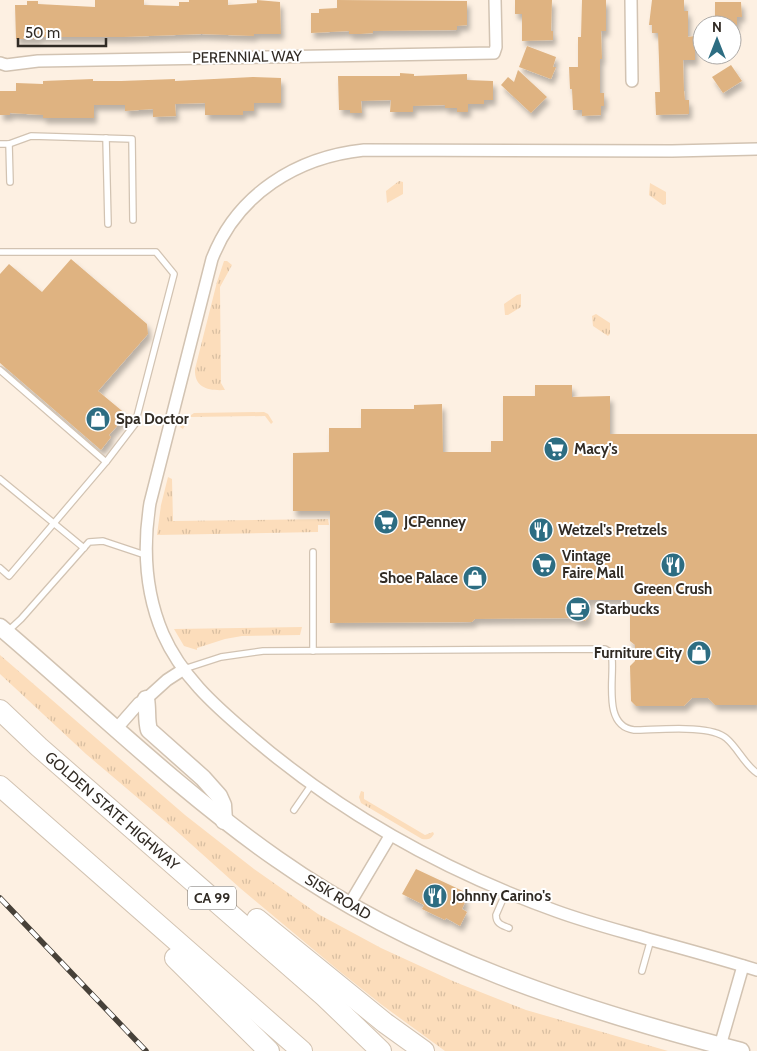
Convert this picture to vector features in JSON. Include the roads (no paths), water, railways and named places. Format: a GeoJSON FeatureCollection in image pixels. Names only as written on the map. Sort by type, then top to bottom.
{"type":"FeatureCollection","features":[{"type":"Feature","properties":{"kind":"highway","name":"GOLDEN STATE HIGHWAY"},"geometry":{"type":"LineString","coordinates":[[0,710],[39,747],[325,997],[382,1051]]}},
{"type":"Feature","properties":{"kind":"highway"},"geometry":{"type":"LineString","coordinates":[[39,747],[139,818],[256,919],[385,1023],[424,1051]]}},
{"type":"Feature","properties":{"kind":"highway"},"geometry":{"type":"LineString","coordinates":[[0,786],[302,1051]]}},
{"type":"Feature","properties":{"kind":"highway"},"geometry":{"type":"LineString","coordinates":[[0,794],[39,838],[176,959],[269,1051]]}},
{"type":"Feature","properties":{"kind":"main road","name":"SISK ROAD"},"geometry":{"type":"LineString","coordinates":[[3,630],[224,821],[278,860],[349,905],[435,950],[524,986],[643,1024],[741,1051]]}},
{"type":"Feature","properties":{"kind":"main road"},"geometry":{"type":"LineString","coordinates":[[146,700],[148,710],[147,722],[150,730],[203,778],[219,796],[223,805],[224,821]]}},
{"type":"Feature","properties":{"kind":"street","name":"PERENNIAL WAY"},"geometry":{"type":"LineString","coordinates":[[0,63],[6,66],[48,61],[494,54],[496,46],[495,0]]}},
{"type":"Feature","properties":{"kind":"street"},"geometry":{"type":"LineString","coordinates":[[631,0],[632,81]]}},
{"type":"Feature","properties":{"kind":"street"},"geometry":{"type":"LineString","coordinates":[[757,150],[364,150],[321,158],[292,170],[276,180],[248,203],[217,245],[150,503],[145,538],[148,579],[156,616],[175,658],[202,692],[218,708],[264,748],[312,784],[390,836],[452,868],[506,892],[585,921],[757,970]]}},
{"type":"Feature","properties":{"kind":"street"},"geometry":{"type":"LineString","coordinates":[[117,728],[139,703],[146,700],[167,680],[184,670]]}},
{"type":"Feature","properties":{"kind":"street"},"geometry":{"type":"LineString","coordinates":[[349,905],[390,836]]}},
{"type":"Feature","properties":{"kind":"street"},"geometry":{"type":"LineString","coordinates":[[720,1046],[743,966]]}},
{"type":"Feature","properties":{"kind":"lane"},"geometry":{"type":"LineString","coordinates":[[0,144],[10,144],[31,136],[132,139],[132,220]]}},
{"type":"Feature","properties":{"kind":"lane"},"geometry":{"type":"LineString","coordinates":[[106,138],[108,224]]}},
{"type":"Feature","properties":{"kind":"lane"},"geometry":{"type":"LineString","coordinates":[[10,144],[10,182]]}},
{"type":"Feature","properties":{"kind":"lane"},"geometry":{"type":"LineString","coordinates":[[0,252],[156,252],[174,274],[138,419],[106,462],[9,576],[0,568]]}},
{"type":"Feature","properties":{"kind":"lane"},"geometry":{"type":"LineString","coordinates":[[0,370],[106,462]]}},
{"type":"Feature","properties":{"kind":"lane"},"geometry":{"type":"LineString","coordinates":[[0,479],[84,548]]}},
{"type":"Feature","properties":{"kind":"lane"},"geometry":{"type":"LineString","coordinates":[[3,630],[21,619],[89,542],[104,541],[145,555]]}},
{"type":"Feature","properties":{"kind":"lane"},"geometry":{"type":"LineString","coordinates":[[313,552],[313,651]]}},
{"type":"Feature","properties":{"kind":"lane"},"geometry":{"type":"LineString","coordinates":[[184,670],[234,654],[263,651],[605,649],[610,652],[612,659],[613,711],[618,721],[625,728],[634,730],[705,730],[718,732],[729,740],[750,768],[757,773]]}},
{"type":"Feature","properties":{"kind":"lane"},"geometry":{"type":"LineString","coordinates":[[294,810],[312,784]]}},
{"type":"Feature","properties":{"kind":"lane"},"geometry":{"type":"LineString","coordinates":[[506,892],[496,919],[500,924],[509,928]]}},
{"type":"Feature","properties":{"kind":"lane"},"geometry":{"type":"LineString","coordinates":[[642,971],[651,939]]}},
{"type":"Feature","properties":{"kind":"railway"},"geometry":{"type":"LineString","coordinates":[[0,898],[146,1051]]}},
{"type":"Feature","properties":{"kind":"place","name":"Spa Doctor"},"geometry":{"type":"Point","coordinates":[98,419]}},
{"type":"Feature","properties":{"kind":"place","name":"Macy's"},"geometry":{"type":"Point","coordinates":[556,449]}},
{"type":"Feature","properties":{"kind":"place","name":"JCPenney"},"geometry":{"type":"Point","coordinates":[386,522]}},
{"type":"Feature","properties":{"kind":"place","name":"Wetzel's Pretzels"},"geometry":{"type":"Point","coordinates":[541,530]}},
{"type":"Feature","properties":{"kind":"place","name":"Vintage Faire Mall"},"geometry":{"type":"Point","coordinates":[544,565]}},
{"type":"Feature","properties":{"kind":"place","name":"Green Crush"},"geometry":{"type":"Point","coordinates":[673,565]}},
{"type":"Feature","properties":{"kind":"place","name":"Shoe Palace"},"geometry":{"type":"Point","coordinates":[475,578]}},
{"type":"Feature","properties":{"kind":"place","name":"Starbucks"},"geometry":{"type":"Point","coordinates":[578,609]}},
{"type":"Feature","properties":{"kind":"place","name":"Furniture City"},"geometry":{"type":"Point","coordinates":[699,653]}},
{"type":"Feature","properties":{"kind":"place","name":"Johnny Carino's"},"geometry":{"type":"Point","coordinates":[435,896]}}]}
